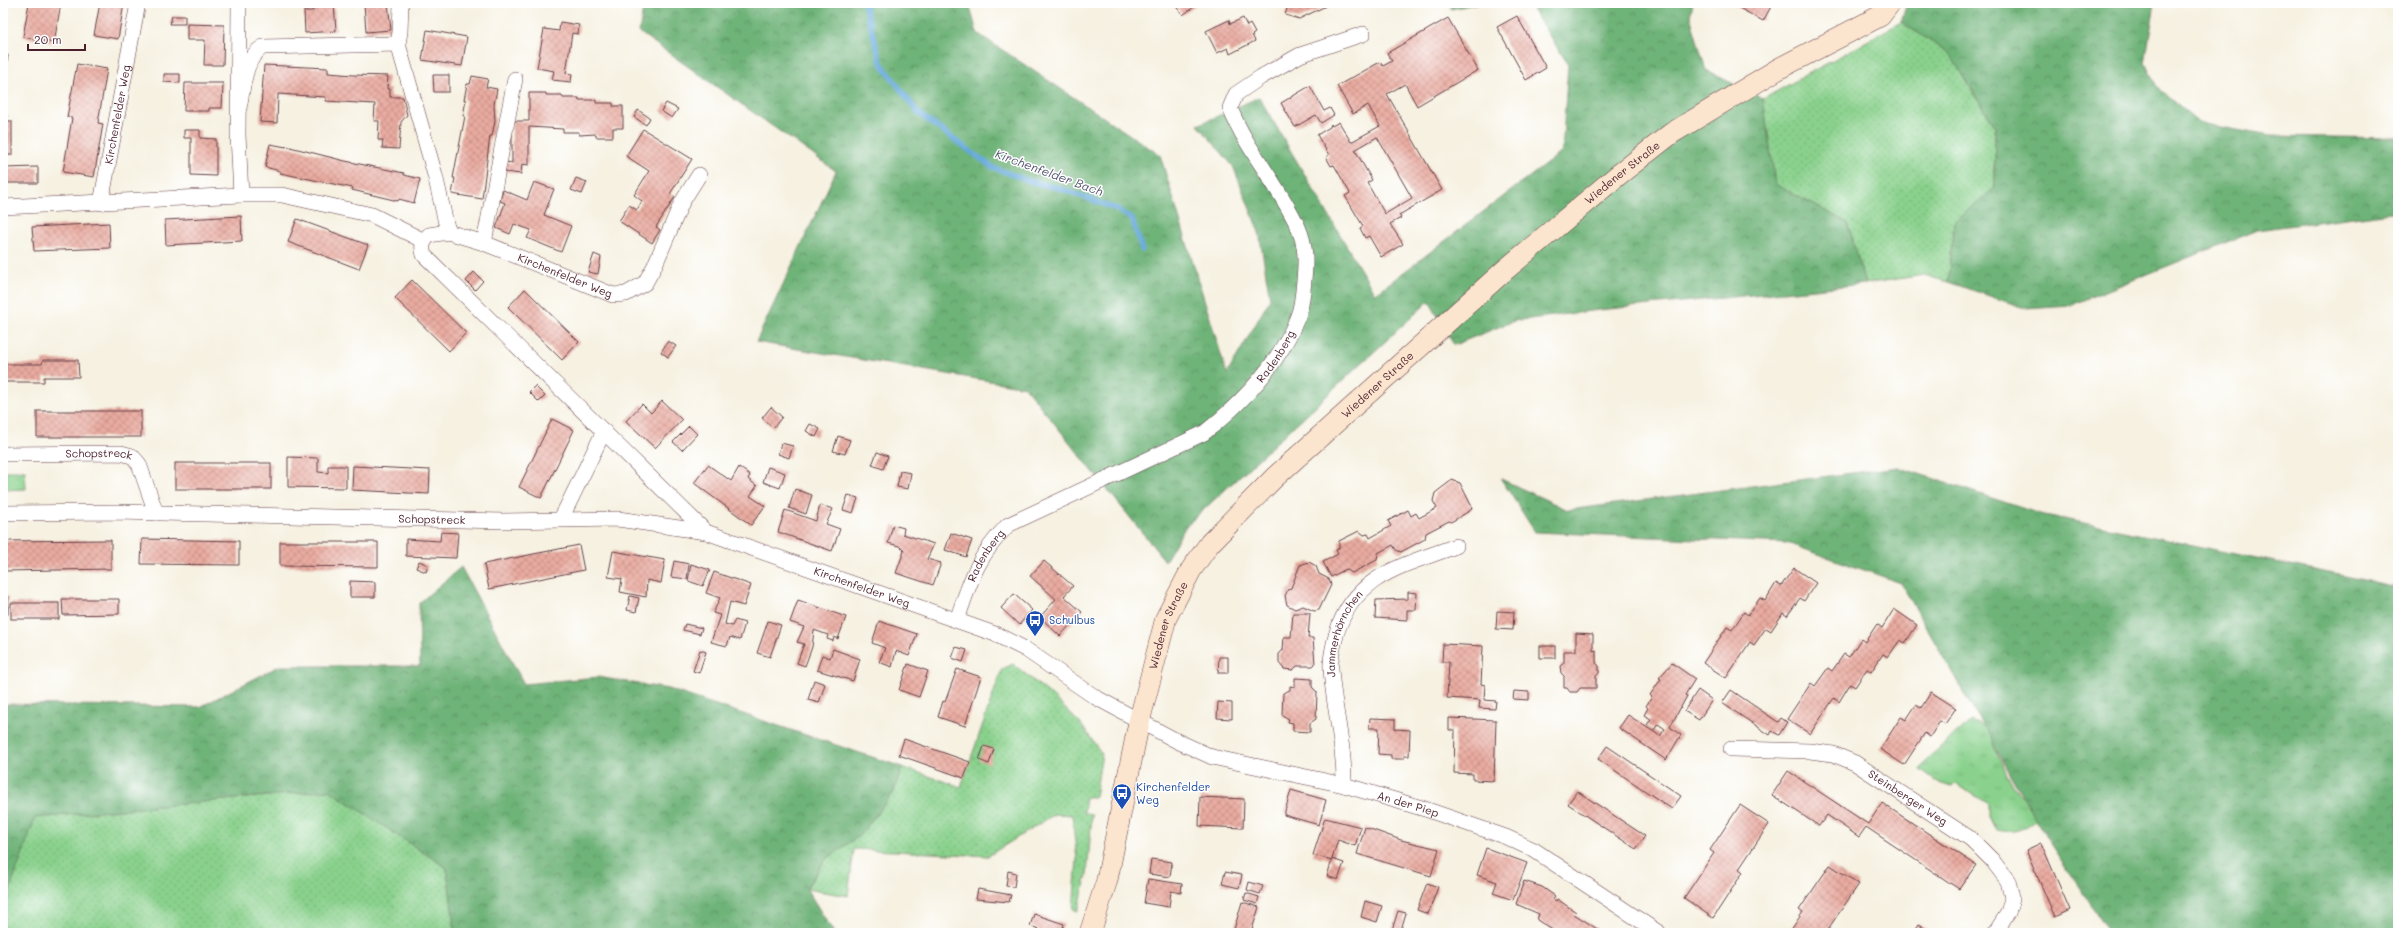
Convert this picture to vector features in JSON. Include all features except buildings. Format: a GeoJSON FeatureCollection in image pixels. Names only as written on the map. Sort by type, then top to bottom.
{"type":"FeatureCollection","features":[{"type":"Feature","properties":{"kind":"main road","name":"Wiedener Straße"},"geometry":{"type":"LineString","coordinates":[[1090,933],[1107,880],[1139,722],[1166,618],[1190,570],[1210,543],[1275,477],[1563,220],[1660,143],[1780,68],[1880,16],[1890,3]]}},
{"type":"Feature","properties":{"kind":"street","name":"Kirchenfelder Weg"},"geometry":{"type":"LineString","coordinates":[[101,203],[138,3]]}},
{"type":"Feature","properties":{"kind":"street"},"geometry":{"type":"LineString","coordinates":[[239,3],[241,195]]}},
{"type":"Feature","properties":{"kind":"street"},"geometry":{"type":"LineString","coordinates":[[401,3],[398,44],[435,175],[448,232]]}},
{"type":"Feature","properties":{"kind":"street","name":"Radenberg"},"geometry":{"type":"LineString","coordinates":[[957,620],[975,567],[992,542],[1008,525],[1204,433],[1252,391],[1271,366],[1298,315],[1306,256],[1298,228],[1268,174],[1238,128],[1230,108],[1236,94],[1261,77],[1300,55],[1363,34]]}},
{"type":"Feature","properties":{"kind":"street"},"geometry":{"type":"LineString","coordinates":[[239,108],[250,62],[257,50],[263,47],[398,44]]}},
{"type":"Feature","properties":{"kind":"street"},"geometry":{"type":"LineString","coordinates":[[484,243],[515,79]]}},
{"type":"Feature","properties":{"kind":"street","name":"Kirchenfelder Weg"},"geometry":{"type":"LineString","coordinates":[[699,175],[682,202],[645,283],[626,294],[613,295],[484,243],[448,232],[429,235],[424,241],[422,248],[424,256],[706,532],[995,634],[1025,649],[1095,697],[1139,722]]}},
{"type":"Feature","properties":{"kind":"street"},"geometry":{"type":"LineString","coordinates":[[3,207],[241,195],[282,195],[372,215],[424,241]]}},
{"type":"Feature","properties":{"kind":"street"},"geometry":{"type":"LineString","coordinates":[[561,519],[604,431]]}},
{"type":"Feature","properties":{"kind":"street","name":"Schopstreck"},"geometry":{"type":"LineString","coordinates":[[3,454],[121,453],[132,456],[139,464],[156,513]]}},
{"type":"Feature","properties":{"kind":"street","name":"Schopstreck"},"geometry":{"type":"LineString","coordinates":[[3,513],[156,513],[503,521],[618,519],[706,532]]}},
{"type":"Feature","properties":{"kind":"street","name":"Jammerhörnchen"},"geometry":{"type":"LineString","coordinates":[[1344,785],[1344,762],[1330,666],[1334,645],[1346,610],[1356,595],[1371,581],[1386,572],[1456,546]]}},
{"type":"Feature","properties":{"kind":"street","name":"An der Piep"},"geometry":{"type":"LineString","coordinates":[[1139,722],[1212,757],[1344,785],[1471,824],[1525,846],[1659,933]]}},
{"type":"Feature","properties":{"kind":"street","name":"Steinberger Weg"},"geometry":{"type":"LineString","coordinates":[[1731,749],[1810,751],[1833,754],[1855,763],[1971,839],[1992,860],[2008,881],[2012,898],[2008,913],[1995,933]]}},
{"type":"Feature","properties":{"kind":"green space"},"geometry":{"type":"Polygon","coordinates":[[[644,3],[969,3],[977,33],[1160,155],[1227,374],[1270,299],[1259,232],[1233,166],[1198,125],[1259,97],[1375,294],[1562,152],[1568,64],[1528,3],[1693,3],[1690,16],[1706,70],[1763,99],[1775,184],[1848,223],[1865,284],[1599,310],[1514,321],[1454,345],[1429,301],[1186,526],[1165,561],[1025,387],[756,342],[836,171],[639,32],[644,3]]]}},
{"type":"Feature","properties":{"kind":"green space"},"geometry":{"type":"Polygon","coordinates":[[[1451,3],[1479,3],[1451,9],[1451,3]]]}},
{"type":"Feature","properties":{"kind":"green space"},"geometry":{"type":"Polygon","coordinates":[[[1907,3],[2155,3],[2145,63],[2157,87],[2200,123],[2269,136],[2398,138],[2398,211],[2257,230],[2071,305],[2025,308],[1948,282],[1954,222],[1995,188],[1995,126],[1949,53],[1901,22],[1907,3]]]}},
{"type":"Feature","properties":{"kind":"green space"},"geometry":{"type":"Polygon","coordinates":[[[1901,22],[1949,53],[1995,126],[1995,188],[1954,222],[1948,282],[1924,275],[1865,284],[1848,223],[1775,185],[1763,99],[1901,22]]]}},
{"type":"Feature","properties":{"kind":"green space"},"geometry":{"type":"Polygon","coordinates":[[[1898,467],[2040,514],[2398,587],[2398,933],[2107,933],[2105,926],[2047,839],[1901,583],[1787,543],[1535,532],[1501,479],[1568,510],[1898,467]]]}},
{"type":"Feature","properties":{"kind":"green space"},"geometry":{"type":"Polygon","coordinates":[[[3,471],[25,471],[26,489],[3,490],[3,471]]]}},
{"type":"Feature","properties":{"kind":"green space"},"geometry":{"type":"Polygon","coordinates":[[[461,567],[524,684],[598,677],[668,689],[902,767],[894,792],[860,835],[825,860],[806,888],[834,933],[455,933],[447,868],[329,790],[35,818],[3,910],[3,704],[200,707],[279,666],[420,666],[419,603],[461,567]]]}},
{"type":"Feature","properties":{"kind":"green space"},"geometry":{"type":"Polygon","coordinates":[[[1013,664],[1050,694],[1080,723],[1102,754],[1095,797],[1086,797],[1084,813],[1092,814],[1087,875],[1078,911],[1073,909],[1077,860],[1072,815],[1055,814],[988,856],[854,849],[848,896],[806,889],[825,860],[860,835],[894,792],[902,767],[961,787],[1002,669],[1013,664]]]}},
{"type":"Feature","properties":{"kind":"green space"},"geometry":{"type":"Polygon","coordinates":[[[1971,721],[1986,728],[1992,737],[1998,756],[2013,785],[2037,819],[2022,829],[2014,831],[1996,830],[1989,818],[1989,804],[1956,784],[1952,786],[1934,780],[1920,770],[1930,756],[1971,721]]]}},
{"type":"Feature","properties":{"kind":"green space"},"geometry":{"type":"Polygon","coordinates":[[[329,790],[447,868],[455,933],[9,933],[3,927],[3,910],[34,818],[329,790]]]}},
{"type":"Feature","properties":{"kind":"waterway","name":"Kirchenfelder Bach"},"geometry":{"type":"LineString","coordinates":[[864,3],[881,63],[918,113],[992,167],[1029,181],[1062,189],[1116,209],[1132,219],[1142,250]]}},
{"type":"Feature","properties":{"kind":"place","name":"Schulbus"},"geometry":{"type":"Point","coordinates":[1035,637]}},
{"type":"Feature","properties":{"kind":"place","name":"Kirchenfelder Weg"},"geometry":{"type":"Point","coordinates":[1122,810]}}]}
